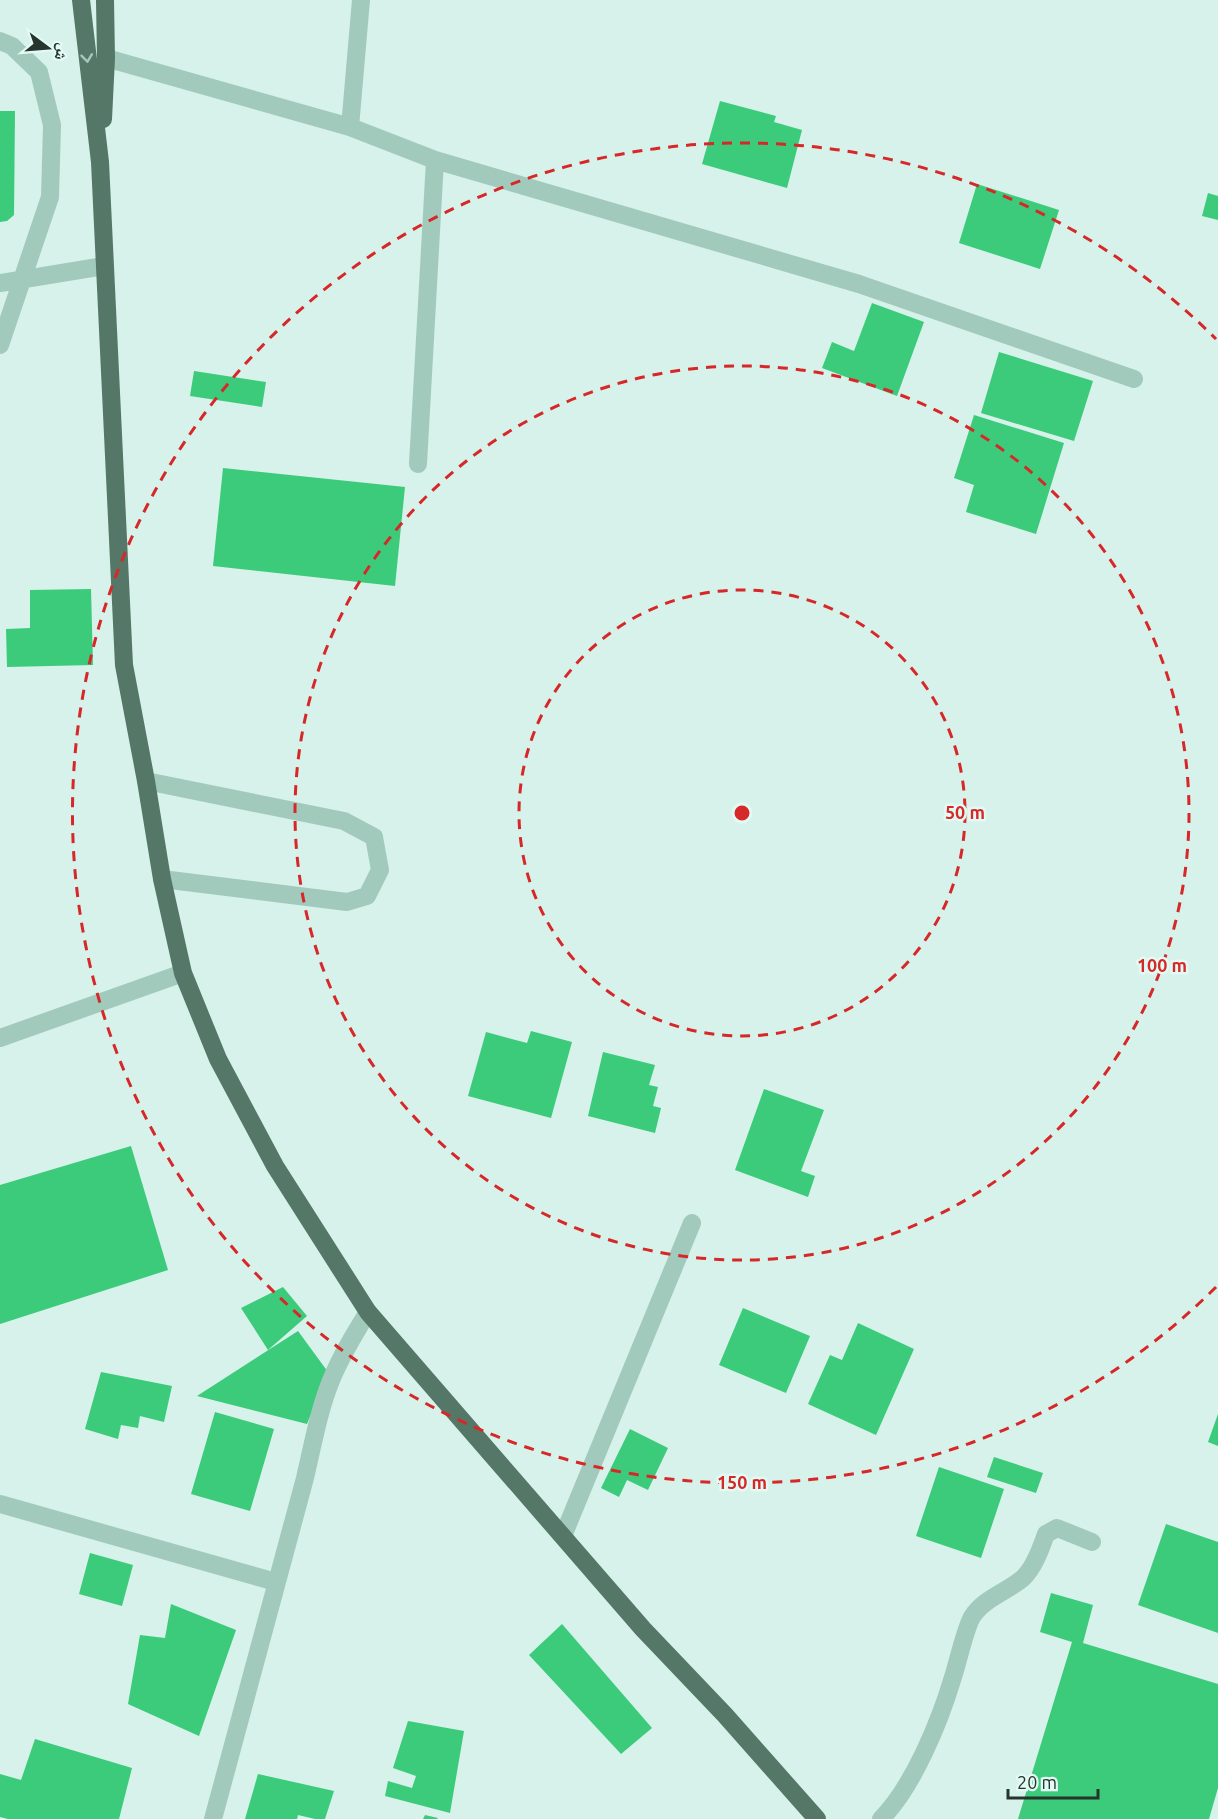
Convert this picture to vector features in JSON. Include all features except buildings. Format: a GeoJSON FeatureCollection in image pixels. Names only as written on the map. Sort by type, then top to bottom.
{"type":"FeatureCollection","features":[{"type":"Feature","properties":{"kind":"main road"},"geometry":{"type":"LineString","coordinates":[[81,0],[100,162],[124,665],[162,879],[183,973],[218,1059],[275,1166],[368,1312],[643,1629],[725,1714],[817,1819]]}},
{"type":"Feature","properties":{"kind":"main road"},"geometry":{"type":"LineString","coordinates":[[100,162],[106,58],[105,0]]}},
{"type":"Feature","properties":{"kind":"street"},"geometry":{"type":"LineString","coordinates":[[350,127],[361,0]]}},
{"type":"Feature","properties":{"kind":"street"},"geometry":{"type":"LineString","coordinates":[[0,41],[12,46],[39,72],[52,125],[50,197],[0,345]]}},
{"type":"Feature","properties":{"kind":"street"},"geometry":{"type":"LineString","coordinates":[[106,58],[350,127],[435,160],[859,284],[1134,379]]}},
{"type":"Feature","properties":{"kind":"street"},"geometry":{"type":"LineString","coordinates":[[418,464],[435,160]]}},
{"type":"Feature","properties":{"kind":"street"},"geometry":{"type":"LineString","coordinates":[[0,283],[104,266]]}},
{"type":"Feature","properties":{"kind":"street"},"geometry":{"type":"LineString","coordinates":[[146,781],[344,821],[374,837],[380,870],[367,896],[347,902],[162,879]]}},
{"type":"Feature","properties":{"kind":"street"},"geometry":{"type":"LineString","coordinates":[[0,1038],[183,973]]}},
{"type":"Feature","properties":{"kind":"street"},"geometry":{"type":"LineString","coordinates":[[563,1536],[692,1223]]}},
{"type":"Feature","properties":{"kind":"street"},"geometry":{"type":"LineString","coordinates":[[213,1819],[317,1427],[332,1379],[349,1342],[368,1312]]}},
{"type":"Feature","properties":{"kind":"street"},"geometry":{"type":"LineString","coordinates":[[0,1504],[276,1582]]}},
{"type":"Feature","properties":{"kind":"street"},"geometry":{"type":"LineString","coordinates":[[881,1819],[904,1788],[931,1735],[950,1687],[971,1618],[980,1607],[1024,1577],[1032,1566],[1046,1534],[1057,1528],[1092,1542]]}}]}
